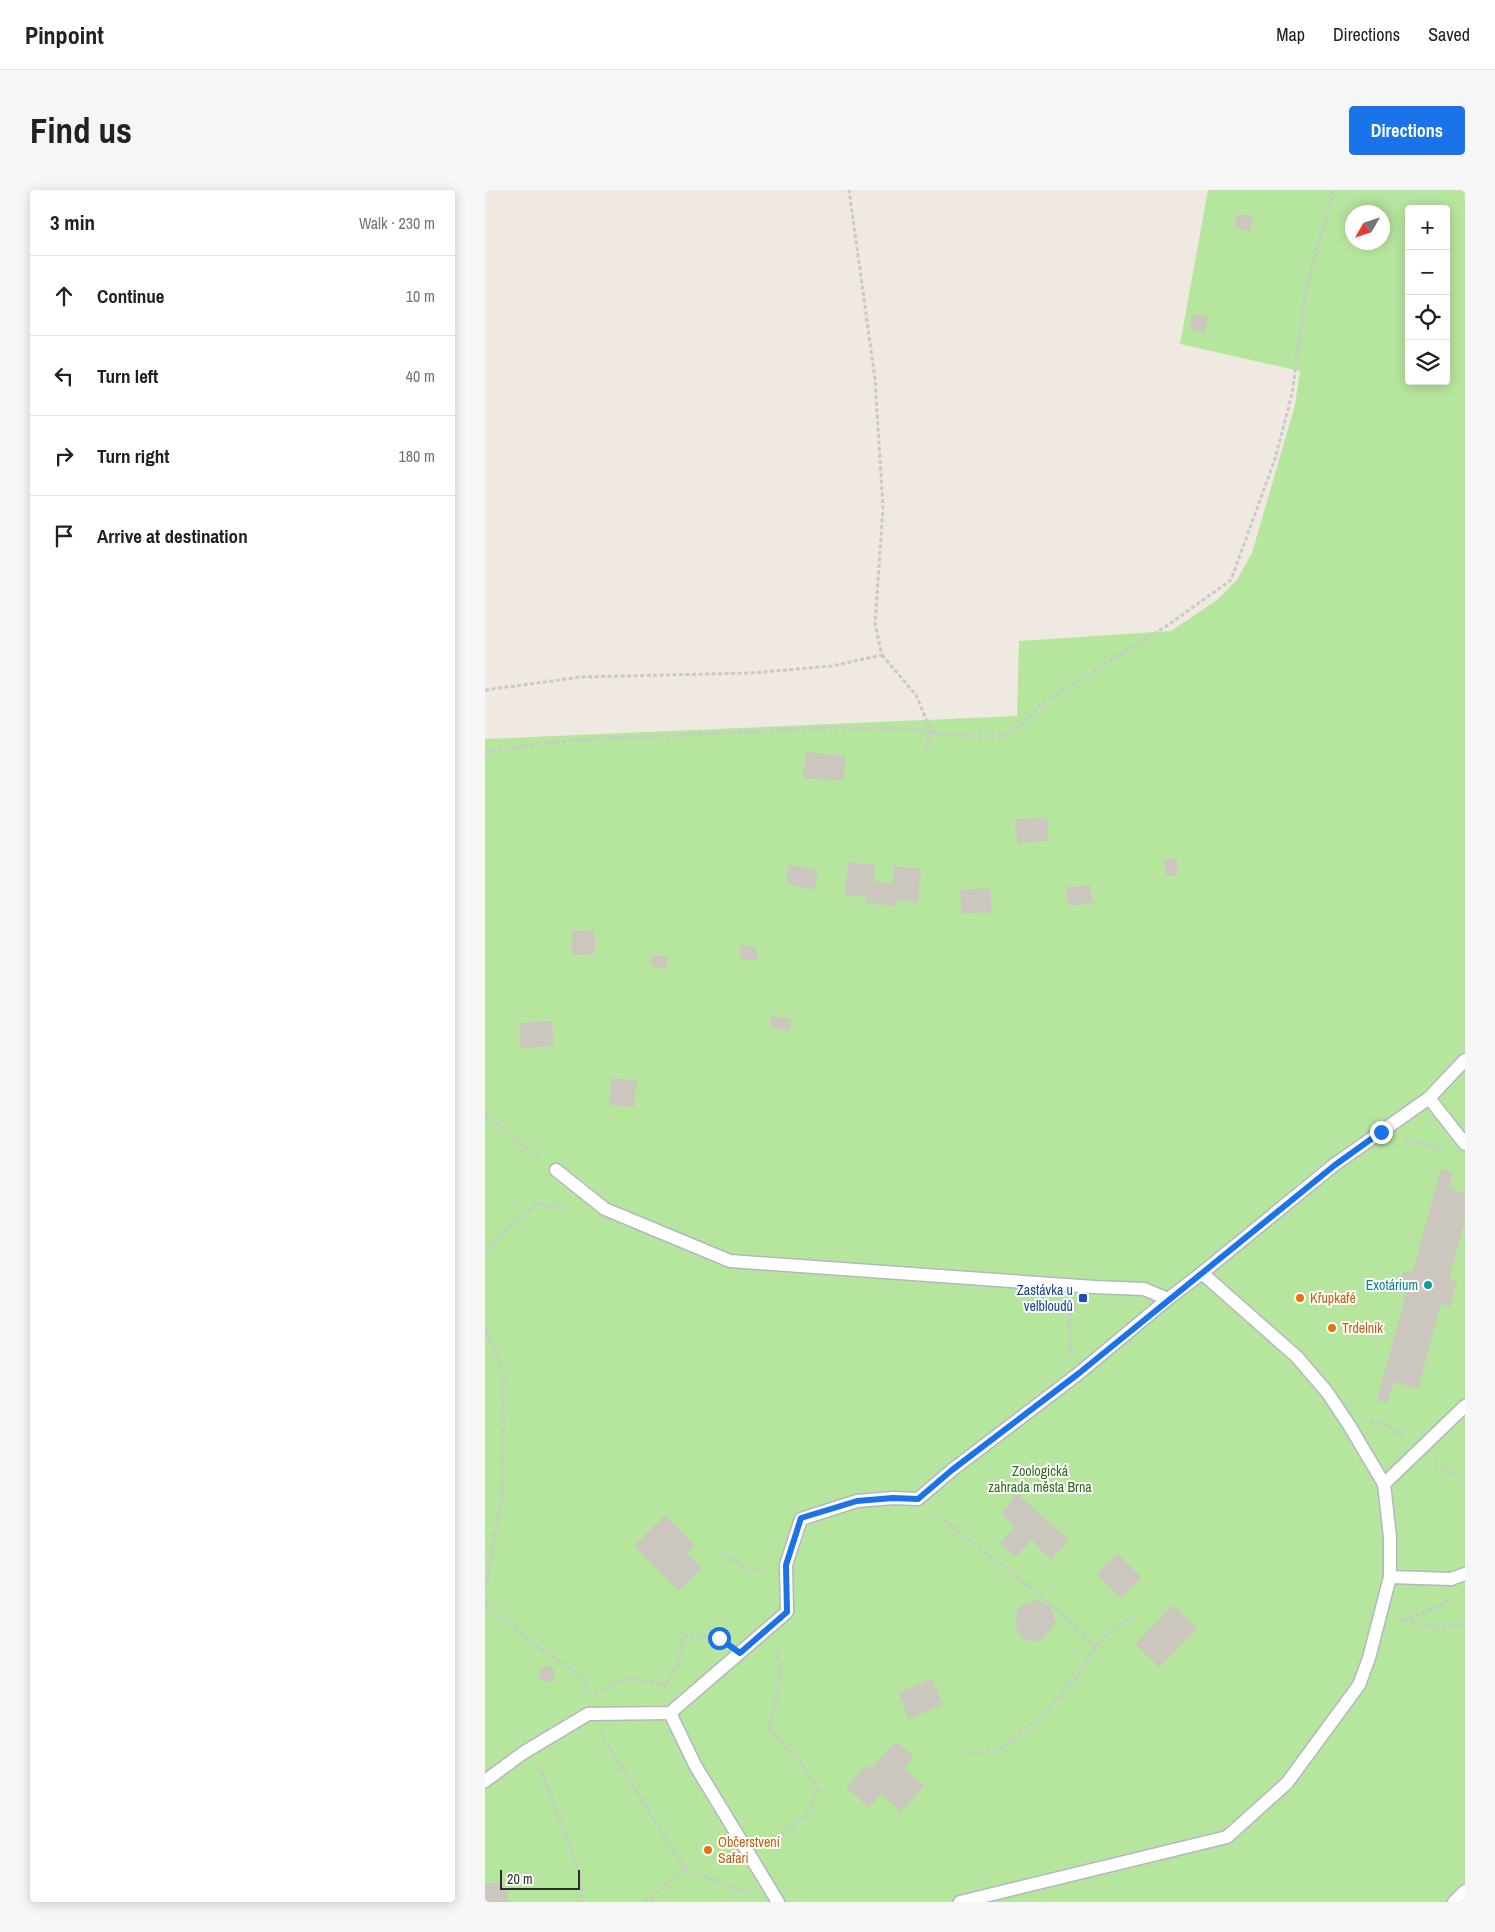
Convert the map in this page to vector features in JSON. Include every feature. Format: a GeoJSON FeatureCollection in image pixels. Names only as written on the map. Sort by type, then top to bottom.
{"type":"FeatureCollection","features":[{"type":"Feature","properties":{"kind":"lane"},"geometry":{"type":"LineString","coordinates":[[485,1781],[523,1753],[588,1714],[674,1709],[787,1612],[786,1565],[801,1518],[857,1501],[893,1498],[918,1499],[952,1470],[1078,1374],[1335,1165],[1429,1098],[1465,1060]]}},
{"type":"Feature","properties":{"kind":"lane"},"geometry":{"type":"LineString","coordinates":[[1429,1098],[1465,1144]]}},
{"type":"Feature","properties":{"kind":"lane"},"geometry":{"type":"LineString","coordinates":[[555,1170],[605,1209],[730,1261],[1144,1289],[1168,1299]]}},
{"type":"Feature","properties":{"kind":"lane"},"geometry":{"type":"LineString","coordinates":[[960,1902],[1227,1837],[1287,1783],[1359,1685],[1369,1658],[1390,1577],[1390,1537],[1384,1484],[1349,1424],[1327,1392],[1297,1357],[1203,1273]]}},
{"type":"Feature","properties":{"kind":"lane"},"geometry":{"type":"LineString","coordinates":[[1384,1484],[1465,1406]]}},
{"type":"Feature","properties":{"kind":"lane"},"geometry":{"type":"LineString","coordinates":[[1390,1577],[1451,1579],[1465,1574]]}},
{"type":"Feature","properties":{"kind":"lane"},"geometry":{"type":"LineString","coordinates":[[674,1709],[695,1765],[778,1902]]}},
{"type":"Feature","properties":{"kind":"lane"},"geometry":{"type":"LineString","coordinates":[[1454,1902],[1465,1891]]}},
{"type":"Feature","properties":{"kind":"path"},"geometry":{"type":"LineString","coordinates":[[849,190],[875,379],[883,508],[875,624],[882,655],[916,695],[931,731],[925,751]]}},
{"type":"Feature","properties":{"kind":"path"},"geometry":{"type":"LineString","coordinates":[[485,752],[561,741],[822,728],[905,729],[968,736],[1001,736],[1023,724],[1044,702],[1168,625],[1231,580],[1277,450],[1292,394],[1307,284],[1334,190]]}},
{"type":"Feature","properties":{"kind":"path"},"geometry":{"type":"LineString","coordinates":[[485,690],[581,676],[751,672],[832,666],[882,655]]}},
{"type":"Feature","properties":{"kind":"path"},"geometry":{"type":"LineString","coordinates":[[485,1115],[555,1170]]}},
{"type":"Feature","properties":{"kind":"path"},"geometry":{"type":"LineString","coordinates":[[1381,1132],[1446,1150]]}},
{"type":"Feature","properties":{"kind":"path"},"geometry":{"type":"LineString","coordinates":[[485,1250],[536,1204],[605,1209]]}},
{"type":"Feature","properties":{"kind":"path"},"geometry":{"type":"LineString","coordinates":[[1078,1374],[1070,1348],[1069,1316],[1094,1287]]}},
{"type":"Feature","properties":{"kind":"path"},"geometry":{"type":"LineString","coordinates":[[485,1328],[504,1372],[502,1498],[485,1590]]}},
{"type":"Feature","properties":{"kind":"path"},"geometry":{"type":"LineString","coordinates":[[1349,1424],[1376,1421],[1401,1433],[1421,1450],[1428,1461],[1448,1469],[1465,1479]]}},
{"type":"Feature","properties":{"kind":"path"},"geometry":{"type":"LineString","coordinates":[[918,1499],[1046,1600],[1074,1625],[1095,1648]]}},
{"type":"Feature","properties":{"kind":"path"},"geometry":{"type":"LineString","coordinates":[[717,1551],[747,1568],[768,1572],[786,1565]]}},
{"type":"Feature","properties":{"kind":"path"},"geometry":{"type":"LineString","coordinates":[[1403,1621],[1439,1606],[1456,1596]]}},
{"type":"Feature","properties":{"kind":"path"},"geometry":{"type":"LineString","coordinates":[[485,1603],[539,1647],[587,1680],[588,1699],[620,1679],[637,1679],[665,1685]]}},
{"type":"Feature","properties":{"kind":"path"},"geometry":{"type":"LineString","coordinates":[[1383,1608],[1403,1621],[1437,1627],[1465,1624]]}},
{"type":"Feature","properties":{"kind":"path"},"geometry":{"type":"LineString","coordinates":[[967,1753],[995,1752],[1019,1735],[1047,1710],[1075,1679],[1105,1636],[1133,1616]]}},
{"type":"Feature","properties":{"kind":"path"},"geometry":{"type":"LineString","coordinates":[[746,1850],[783,1834],[808,1813],[817,1789],[799,1760],[769,1730],[776,1701],[780,1660],[769,1627]]}},
{"type":"Feature","properties":{"kind":"path"},"geometry":{"type":"LineString","coordinates":[[674,1709],[667,1700],[665,1685],[679,1664],[683,1636],[719,1638],[740,1653]]}},
{"type":"Feature","properties":{"kind":"path"},"geometry":{"type":"LineString","coordinates":[[588,1714],[685,1869],[755,1895]]}},
{"type":"Feature","properties":{"kind":"path"},"geometry":{"type":"LineString","coordinates":[[523,1753],[540,1768],[580,1874],[582,1902]]}},
{"type":"Feature","properties":{"kind":"path"},"geometry":{"type":"LineString","coordinates":[[642,1902],[685,1869]]}},
{"type":"Feature","properties":{"kind":"green space","name":"Zoologická zahrada města Brna"},"geometry":{"type":"Polygon","coordinates":[[[1208,190],[1465,190],[1465,1902],[485,1902],[485,739],[1017,716],[1019,641],[1171,631],[1217,600],[1237,580],[1252,553],[1295,405],[1300,371],[1180,344],[1208,190]]]}},
{"type":"Feature","properties":{"kind":"building"},"geometry":{"type":"Polygon","coordinates":[[[1237,214],[1253,216],[1250,231],[1234,228],[1237,214]]]}},
{"type":"Feature","properties":{"kind":"building"},"geometry":{"type":"Polygon","coordinates":[[[1192,314],[1208,316],[1205,333],[1190,330],[1192,314]]]}},
{"type":"Feature","properties":{"kind":"building"},"geometry":{"type":"Polygon","coordinates":[[[806,752],[846,756],[843,781],[803,778],[806,752]]]}},
{"type":"Feature","properties":{"kind":"building"},"geometry":{"type":"Polygon","coordinates":[[[1047,817],[1048,841],[1017,843],[1015,819],[1047,817]]]}},
{"type":"Feature","properties":{"kind":"building"},"geometry":{"type":"Polygon","coordinates":[[[1176,858],[1178,875],[1166,876],[1164,860],[1176,858]]]}},
{"type":"Feature","properties":{"kind":"building"},"geometry":{"type":"Polygon","coordinates":[[[848,862],[875,865],[874,881],[892,883],[894,866],[921,869],[918,902],[897,900],[896,906],[866,903],[866,897],[845,895],[848,862]]]}},
{"type":"Feature","properties":{"kind":"building"},"geometry":{"type":"Polygon","coordinates":[[[789,865],[818,870],[815,890],[786,884],[789,865]]]}},
{"type":"Feature","properties":{"kind":"building"},"geometry":{"type":"Polygon","coordinates":[[[1090,885],[1093,903],[1069,906],[1066,888],[1090,885]]]}},
{"type":"Feature","properties":{"kind":"building"},"geometry":{"type":"Polygon","coordinates":[[[990,888],[992,912],[962,914],[959,890],[990,888]]]}},
{"type":"Feature","properties":{"kind":"building"},"geometry":{"type":"Polygon","coordinates":[[[594,930],[595,954],[572,955],[572,931],[594,930]]]}},
{"type":"Feature","properties":{"kind":"building"},"geometry":{"type":"Polygon","coordinates":[[[741,945],[757,947],[756,960],[740,959],[741,945]]]}},
{"type":"Feature","properties":{"kind":"building"},"geometry":{"type":"Polygon","coordinates":[[[652,955],[668,956],[667,969],[651,967],[652,955]]]}},
{"type":"Feature","properties":{"kind":"building"},"geometry":{"type":"Polygon","coordinates":[[[771,1016],[791,1019],[790,1030],[770,1028],[771,1016]]]}},
{"type":"Feature","properties":{"kind":"building"},"geometry":{"type":"Polygon","coordinates":[[[552,1021],[554,1046],[521,1048],[519,1023],[552,1021]]]}},
{"type":"Feature","properties":{"kind":"building"},"geometry":{"type":"Polygon","coordinates":[[[611,1078],[637,1080],[634,1107],[609,1105],[611,1078]]]}},
{"type":"Feature","properties":{"kind":"building","name":"Exotárium"},"geometry":{"type":"Polygon","coordinates":[[[1441,1169],[1453,1173],[1449,1188],[1465,1193],[1465,1221],[1449,1279],[1457,1281],[1450,1307],[1441,1304],[1418,1389],[1394,1382],[1388,1403],[1377,1400],[1406,1294],[1400,1287],[1399,1279],[1404,1272],[1413,1270],[1441,1169]]]}},
{"type":"Feature","properties":{"kind":"building"},"geometry":{"type":"Polygon","coordinates":[[[1017,1494],[1069,1540],[1051,1560],[1032,1540],[1015,1557],[1000,1543],[1015,1526],[1002,1514],[1017,1494]]]}},
{"type":"Feature","properties":{"kind":"building"},"geometry":{"type":"Polygon","coordinates":[[[665,1515],[695,1545],[687,1553],[702,1568],[679,1591],[634,1546],[665,1515]]]}},
{"type":"Feature","properties":{"kind":"building"},"geometry":{"type":"Polygon","coordinates":[[[1118,1554],[1141,1577],[1121,1598],[1097,1574],[1118,1554]]]}},
{"type":"Feature","properties":{"kind":"building"},"geometry":{"type":"Polygon","coordinates":[[[1037,1600],[1049,1606],[1053,1611],[1056,1624],[1038,1642],[1024,1639],[1019,1635],[1015,1622],[1018,1609],[1024,1604],[1037,1600]]]}},
{"type":"Feature","properties":{"kind":"building"},"geometry":{"type":"Polygon","coordinates":[[[1173,1605],[1197,1628],[1159,1667],[1135,1644],[1173,1605]]]}},
{"type":"Feature","properties":{"kind":"building"},"geometry":{"type":"Polygon","coordinates":[[[544,1666],[550,1666],[555,1671],[553,1680],[544,1682],[539,1677],[539,1671],[544,1666]]]}},
{"type":"Feature","properties":{"kind":"building"},"geometry":{"type":"Polygon","coordinates":[[[932,1679],[943,1705],[909,1719],[898,1693],[932,1679]]]}},
{"type":"Feature","properties":{"kind":"building"},"geometry":{"type":"Polygon","coordinates":[[[896,1741],[914,1757],[904,1768],[924,1786],[901,1812],[881,1794],[869,1808],[846,1787],[867,1765],[871,1769],[896,1741]]]}},
{"type":"Feature","properties":{"kind":"building"},"geometry":{"type":"Polygon","coordinates":[[[499,1884],[506,1889],[509,1902],[485,1902],[485,1885],[499,1884]]]}},
{"type":"Feature","properties":{"kind":"place","name":"Exotárium"},"geometry":{"type":"Point","coordinates":[1428,1285]}},
{"type":"Feature","properties":{"kind":"place","name":"Zastávka u velbloudů"},"geometry":{"type":"Point","coordinates":[1083,1298]}},
{"type":"Feature","properties":{"kind":"place","name":"Křupkafé"},"geometry":{"type":"Point","coordinates":[1300,1298]}},
{"type":"Feature","properties":{"kind":"place","name":"Trdelník"},"geometry":{"type":"Point","coordinates":[1332,1328]}},
{"type":"Feature","properties":{"kind":"place","name":"Občerstvení Safari"},"geometry":{"type":"Point","coordinates":[708,1850]}},
{"type":"Feature","properties":{"kind":"route"},"geometry":{"type":"LineString","coordinates":[[719,1638],[740,1653],[787,1612],[786,1565],[801,1518],[857,1501],[893,1498],[918,1499],[952,1470],[1078,1374],[1335,1165],[1381,1132]]}}]}
